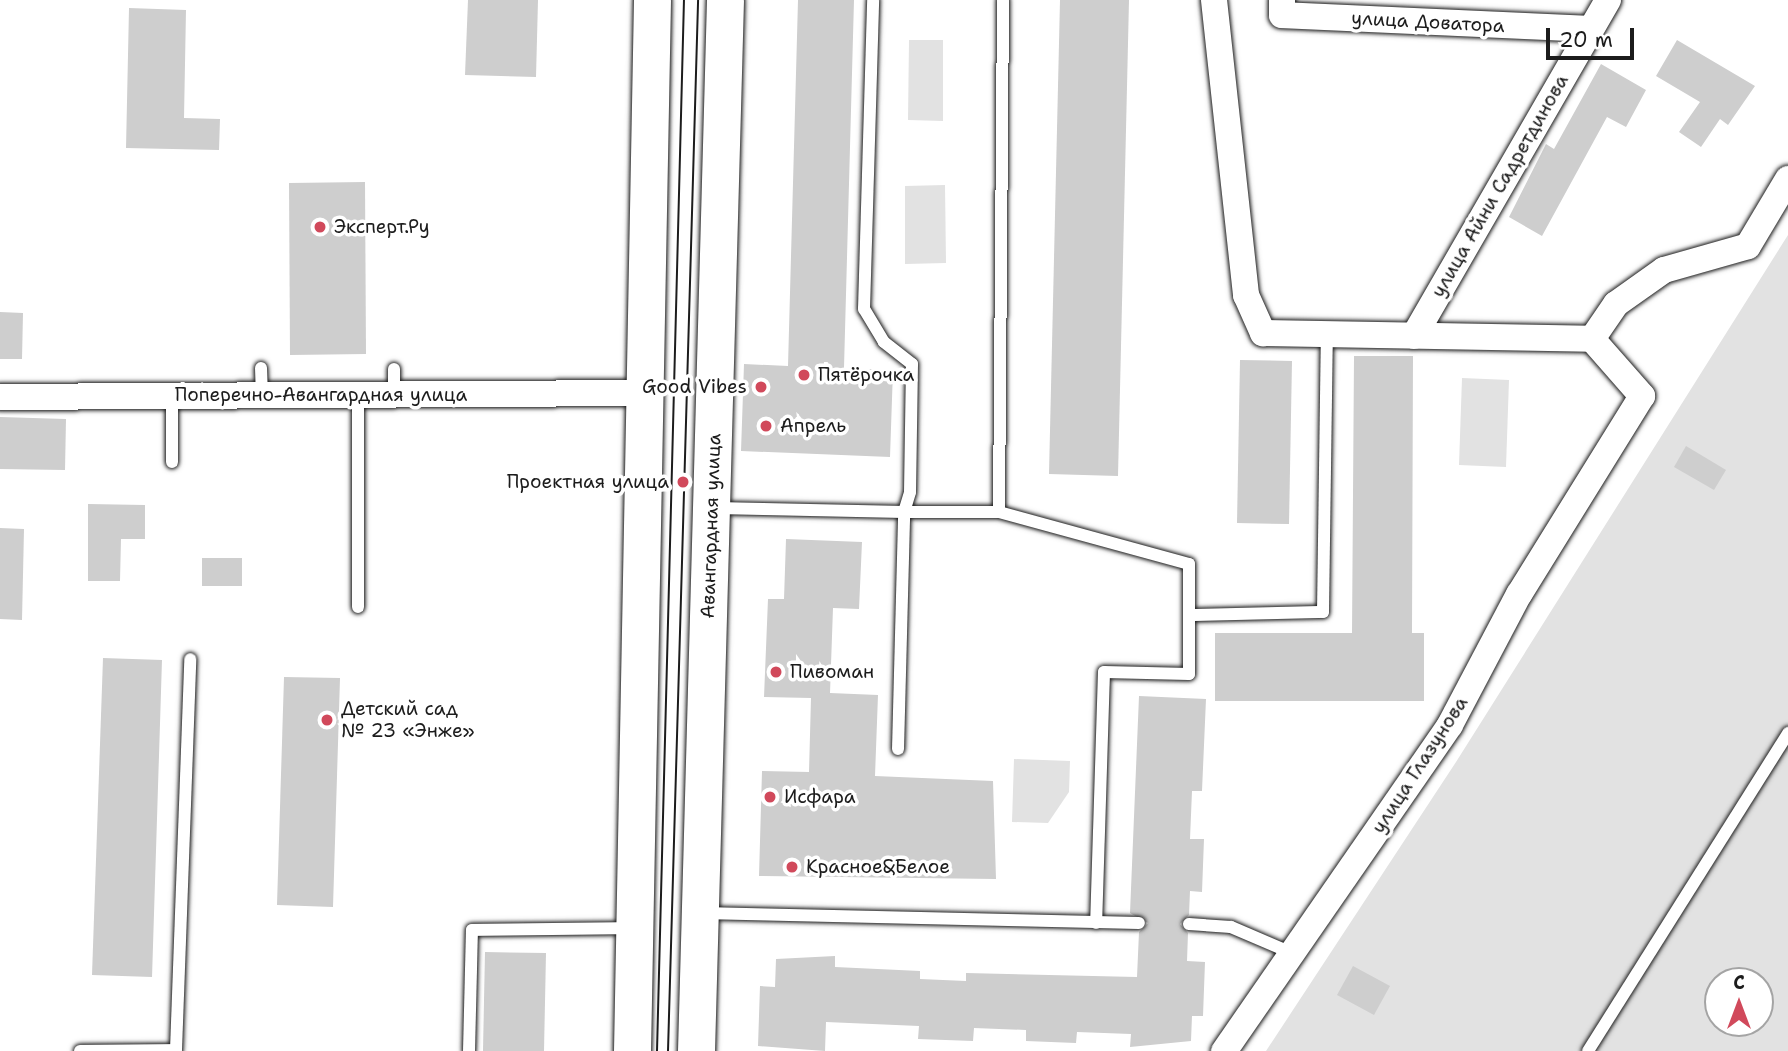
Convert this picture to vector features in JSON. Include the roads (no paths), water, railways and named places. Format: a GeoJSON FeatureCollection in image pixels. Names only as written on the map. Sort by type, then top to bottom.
{"type":"FeatureCollection","features":[{"type":"Feature","properties":{"kind":"main road"},"geometry":{"type":"LineString","coordinates":[[632,1051],[652,0]]}},
{"type":"Feature","properties":{"kind":"main road","name":"Авангардная улица"},"geometry":{"type":"LineString","coordinates":[[696,1051],[725,0]]}},
{"type":"Feature","properties":{"kind":"street"},"geometry":{"type":"LineString","coordinates":[[1214,0],[1251,317],[1263,333],[1592,339],[1616,304],[1664,270],[1748,246],[1788,179]]}},
{"type":"Feature","properties":{"kind":"street","name":"улица Доватора"},"geometry":{"type":"LineString","coordinates":[[1282,0],[1282,15],[1590,29]]}},
{"type":"Feature","properties":{"kind":"street","name":"улица Айни Садретдинова"},"geometry":{"type":"LineString","coordinates":[[1414,336],[1608,0]]}},
{"type":"Feature","properties":{"kind":"street","name":"улица Глазунова"},"geometry":{"type":"LineString","coordinates":[[1224,1051],[1295,954],[1450,725],[1518,594],[1642,396],[1592,339]]}},
{"type":"Feature","properties":{"kind":"street","name":"Поперечно-Авангардная улица"},"geometry":{"type":"LineString","coordinates":[[0,397],[358,395],[394,382],[643,393]]}},
{"type":"Feature","properties":{"kind":"lane"},"geometry":{"type":"LineString","coordinates":[[873,0],[864,309],[884,341],[912,364],[911,492],[904,512],[898,749]]}},
{"type":"Feature","properties":{"kind":"lane"},"geometry":{"type":"LineString","coordinates":[[999,512],[1003,0]]}},
{"type":"Feature","properties":{"kind":"lane"},"geometry":{"type":"LineString","coordinates":[[1190,615],[1323,612],[1327,335]]}},
{"type":"Feature","properties":{"kind":"lane"},"geometry":{"type":"LineString","coordinates":[[261,368],[262,395]]}},
{"type":"Feature","properties":{"kind":"lane"},"geometry":{"type":"LineString","coordinates":[[358,395],[358,607]]}},
{"type":"Feature","properties":{"kind":"lane"},"geometry":{"type":"LineString","coordinates":[[172,396],[172,462]]}},
{"type":"Feature","properties":{"kind":"lane"},"geometry":{"type":"LineString","coordinates":[[711,508],[999,512],[1189,564],[1189,674],[1104,672],[1096,923]]}},
{"type":"Feature","properties":{"kind":"lane"},"geometry":{"type":"LineString","coordinates":[[80,1051],[176,1050],[190,659]]}},
{"type":"Feature","properties":{"kind":"lane"},"geometry":{"type":"LineString","coordinates":[[1588,1051],[1788,733]]}},
{"type":"Feature","properties":{"kind":"lane"},"geometry":{"type":"LineString","coordinates":[[699,913],[1139,923]]}},
{"type":"Feature","properties":{"kind":"lane"},"geometry":{"type":"LineString","coordinates":[[1189,924],[1231,927],[1295,954]]}},
{"type":"Feature","properties":{"kind":"lane"},"geometry":{"type":"LineString","coordinates":[[469,1051],[472,930],[636,928]]}},
{"type":"Feature","properties":{"kind":"tram line"},"geometry":{"type":"LineString","coordinates":[[657,1051],[684,0]]}},
{"type":"Feature","properties":{"kind":"tram line"},"geometry":{"type":"LineString","coordinates":[[668,1051],[698,0]]}},
{"type":"Feature","properties":{"kind":"place","name":"Эксперт.Ру"},"geometry":{"type":"Point","coordinates":[320,227]}},
{"type":"Feature","properties":{"kind":"place","name":"Пятёрочка"},"geometry":{"type":"Point","coordinates":[804,375]}},
{"type":"Feature","properties":{"kind":"place","name":"Good Vibes"},"geometry":{"type":"Point","coordinates":[761,387]}},
{"type":"Feature","properties":{"kind":"place","name":"Апрель"},"geometry":{"type":"Point","coordinates":[766,426]}},
{"type":"Feature","properties":{"kind":"place","name":"Проектная улица"},"geometry":{"type":"Point","coordinates":[683,482]}},
{"type":"Feature","properties":{"kind":"place","name":"Пивоман"},"geometry":{"type":"Point","coordinates":[776,672]}},
{"type":"Feature","properties":{"kind":"place","name":"Детский сад № 23 «Энже»"},"geometry":{"type":"Point","coordinates":[327,720]}},
{"type":"Feature","properties":{"kind":"place","name":"Исфара"},"geometry":{"type":"Point","coordinates":[770,797]}},
{"type":"Feature","properties":{"kind":"place","name":"Красное&Белое"},"geometry":{"type":"Point","coordinates":[792,867]}}]}
